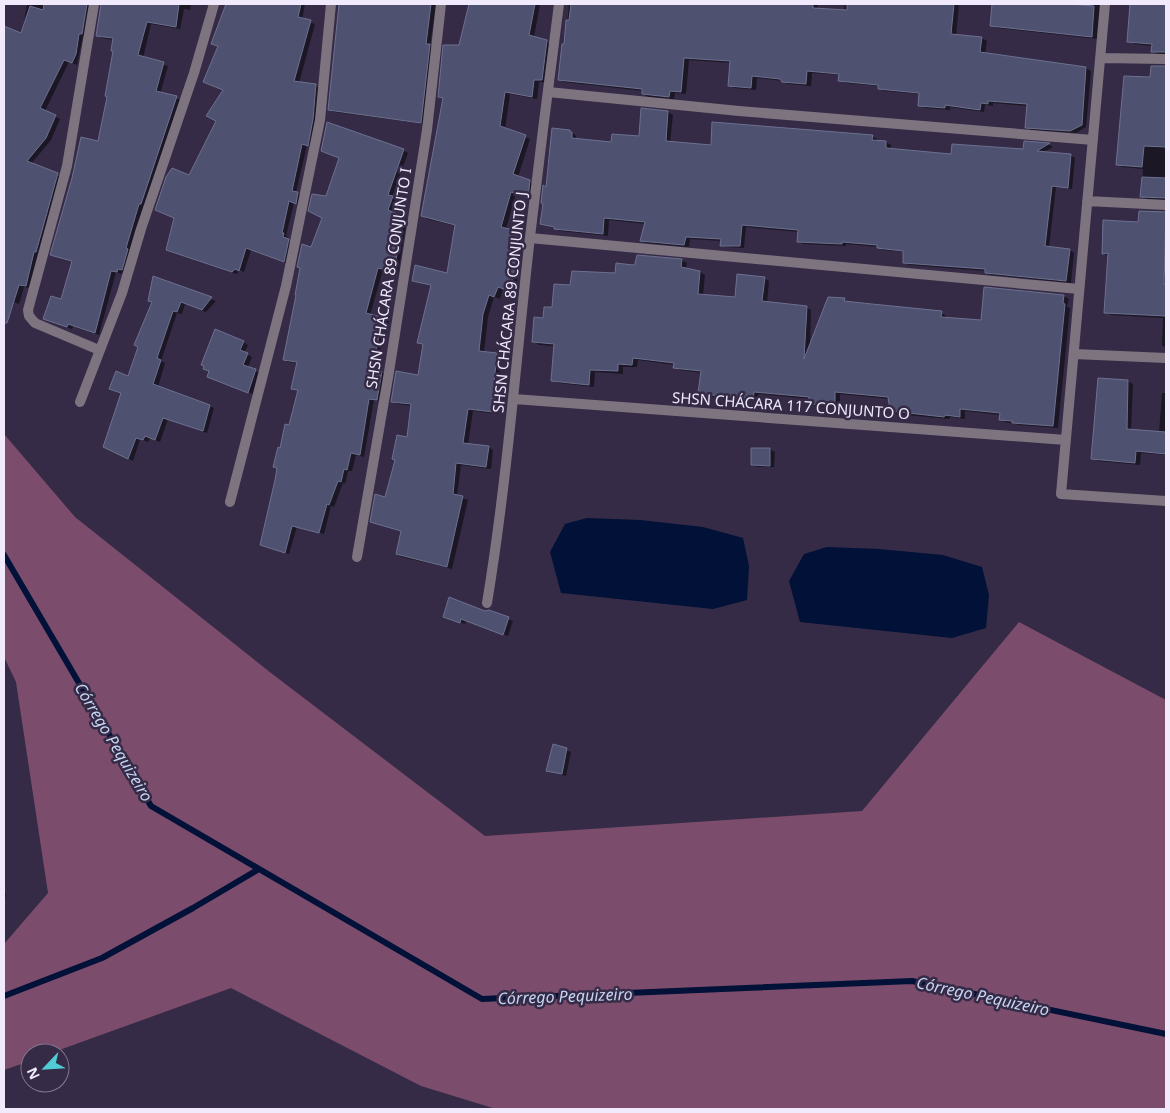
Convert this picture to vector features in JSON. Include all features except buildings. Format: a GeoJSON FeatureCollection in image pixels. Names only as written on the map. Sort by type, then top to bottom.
{"type":"FeatureCollection","features":[{"type":"Feature","properties":{"kind":"street"},"geometry":{"type":"LineString","coordinates":[[94,4],[67,166],[28,310],[29,316],[35,323],[100,350]]}},
{"type":"Feature","properties":{"kind":"street"},"geometry":{"type":"LineString","coordinates":[[80,402],[122,292],[144,220],[194,73],[214,4]]}},
{"type":"Feature","properties":{"kind":"street"},"geometry":{"type":"LineString","coordinates":[[230,502],[286,286],[320,120],[331,4]]}},
{"type":"Feature","properties":{"kind":"street","name":"SHSN CHÁCARA 89 CONJUNTO I"},"geometry":{"type":"LineString","coordinates":[[357,557],[389,372],[427,130],[441,4]]}},
{"type":"Feature","properties":{"kind":"street","name":"SHSN CHÁCARA 89 CONJUNTO J"},"geometry":{"type":"LineString","coordinates":[[488,603],[500,525],[530,238],[559,4]]}},
{"type":"Feature","properties":{"kind":"street"},"geometry":{"type":"LineString","coordinates":[[1105,4],[1061,494],[1166,501]]}},
{"type":"Feature","properties":{"kind":"street"},"geometry":{"type":"LineString","coordinates":[[1100,58],[1166,59]]}},
{"type":"Feature","properties":{"kind":"street"},"geometry":{"type":"LineString","coordinates":[[548,92],[739,112],[1093,140]]}},
{"type":"Feature","properties":{"kind":"street"},"geometry":{"type":"LineString","coordinates":[[1087,201],[1166,205]]}},
{"type":"Feature","properties":{"kind":"street"},"geometry":{"type":"LineString","coordinates":[[530,238],[1079,289]]}},
{"type":"Feature","properties":{"kind":"street"},"geometry":{"type":"LineString","coordinates":[[1074,354],[1166,358]]}},
{"type":"Feature","properties":{"kind":"street","name":"SHSN CHÁCARA 117 CONJUNTO O"},"geometry":{"type":"LineString","coordinates":[[514,399],[1066,440]]}},
{"type":"Feature","properties":{"kind":"shaded area"},"geometry":{"type":"Polygon","coordinates":[[[4,434],[75,517],[271,673],[485,836],[862,811],[1019,622],[1166,700],[1166,1109],[496,1109],[421,1086],[231,988],[70,1046],[70,1043],[20,1043],[20,1064],[4,1070],[4,944],[48,893],[16,682],[4,657],[4,434]]]}},
{"type":"Feature","properties":{"kind":"water"},"geometry":{"type":"Polygon","coordinates":[[[587,518],[640,520],[703,527],[743,538],[749,566],[747,600],[713,609],[561,593],[550,552],[565,524],[587,518]]]}},
{"type":"Feature","properties":{"kind":"water"},"geometry":{"type":"Polygon","coordinates":[[[827,547],[879,549],[943,555],[982,567],[989,595],[986,628],[952,638],[800,622],[789,581],[804,554],[827,547]]]}},
{"type":"Feature","properties":{"kind":"waterway","name":"Córrego Pequizeiro"},"geometry":{"type":"LineString","coordinates":[[4,555],[151,806],[482,999],[912,981],[1166,1034]]}},
{"type":"Feature","properties":{"kind":"waterway"},"geometry":{"type":"LineString","coordinates":[[4,996],[102,958],[259,869]]}}]}
